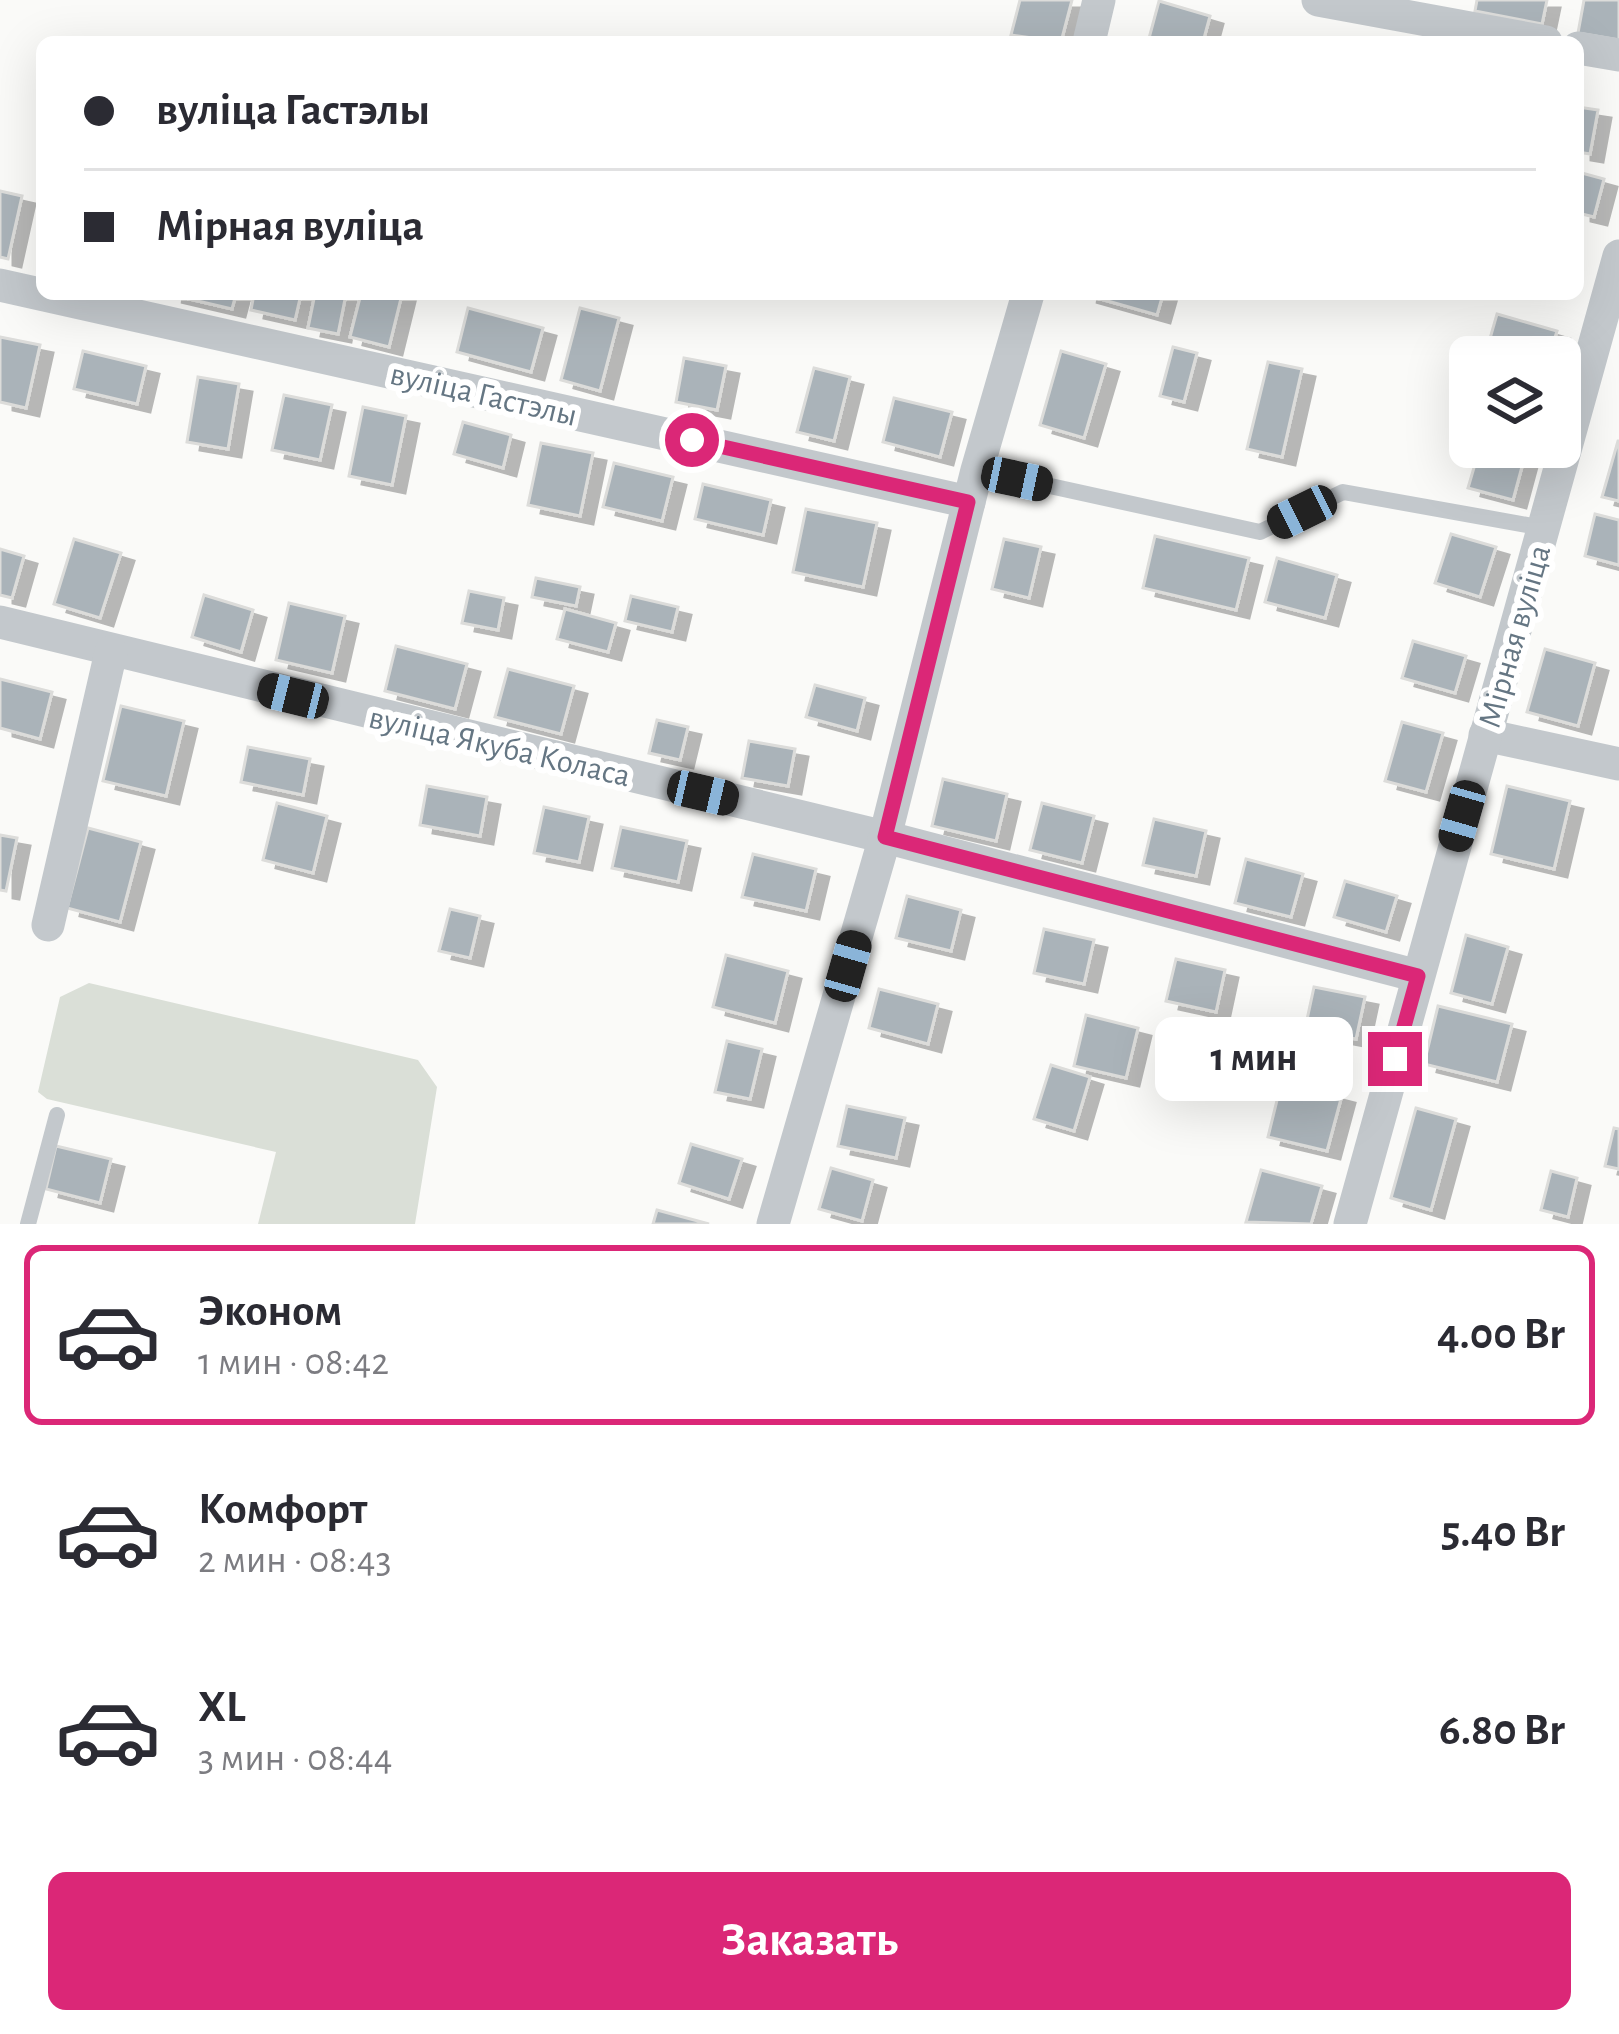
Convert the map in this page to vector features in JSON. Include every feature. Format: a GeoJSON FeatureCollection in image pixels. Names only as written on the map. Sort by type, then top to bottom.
{"type":"FeatureCollection","features":[{"type":"Feature","properties":{"kind":"street"},"geometry":{"type":"LineString","coordinates":[[1090,36],[1099,0]]}},
{"type":"Feature","properties":{"kind":"street"},"geometry":{"type":"LineString","coordinates":[[1318,0],[1513,36]]}},
{"type":"Feature","properties":{"kind":"street"},"geometry":{"type":"LineString","coordinates":[[1584,49],[1619,56]]}},
{"type":"Feature","properties":{"kind":"street","name":"Мірная вуліца"},"geometry":{"type":"LineString","coordinates":[[1350,1224],[1619,256]]}},
{"type":"Feature","properties":{"kind":"street","name":"вуліца Гастэлы"},"geometry":{"type":"LineString","coordinates":[[0,285],[36,292]]}},
{"type":"Feature","properties":{"kind":"street","name":"вуліца Гастэлы"},"geometry":{"type":"LineString","coordinates":[[73,300],[973,486]]}},
{"type":"Feature","properties":{"kind":"street"},"geometry":{"type":"LineString","coordinates":[[773,1224],[885,837],[973,486],[1026,300]]}},
{"type":"Feature","properties":{"kind":"street","name":"вуліца Якуба Коласа"},"geometry":{"type":"LineString","coordinates":[[0,622],[885,837],[1418,976]]}},
{"type":"Feature","properties":{"kind":"street"},"geometry":{"type":"LineString","coordinates":[[49,925],[111,652]]}},
{"type":"Feature","properties":{"kind":"street"},"geometry":{"type":"LineString","coordinates":[[1485,735],[1619,764]]}},
{"type":"Feature","properties":{"kind":"lane"},"geometry":{"type":"LineString","coordinates":[[973,486],[1261,532],[1343,491],[1544,528]]}},
{"type":"Feature","properties":{"kind":"lane"},"geometry":{"type":"LineString","coordinates":[[28,1224],[57,1115]]}},
{"type":"Feature","properties":{"kind":"shaded area"},"geometry":{"type":"Polygon","coordinates":[[[89,983],[418,1060],[437,1087],[415,1224],[258,1224],[276,1152],[47,1099],[38,1092],[60,997],[89,983]]]}},
{"type":"Feature","properties":{"kind":"building"},"geometry":{"type":"Polygon","coordinates":[[[1020,0],[1072,0],[1063,36],[1011,35],[1020,0]]]}},
{"type":"Feature","properties":{"kind":"building"},"geometry":{"type":"Polygon","coordinates":[[[1477,0],[1547,0],[1542,24],[1475,11],[1477,0]]]}},
{"type":"Feature","properties":{"kind":"building"},"geometry":{"type":"Polygon","coordinates":[[[1584,0],[1619,0],[1619,40],[1578,33],[1584,0]]]}},
{"type":"Feature","properties":{"kind":"building"},"geometry":{"type":"Polygon","coordinates":[[[1159,1],[1210,16],[1205,36],[1150,36],[1159,1]]]}},
{"type":"Feature","properties":{"kind":"building"},"geometry":{"type":"Polygon","coordinates":[[[1584,108],[1598,110],[1590,154],[1584,153],[1584,108]]]}},
{"type":"Feature","properties":{"kind":"building"},"geometry":{"type":"Polygon","coordinates":[[[1584,174],[1604,179],[1594,217],[1584,214],[1584,174]]]}},
{"type":"Feature","properties":{"kind":"building"},"geometry":{"type":"Polygon","coordinates":[[[0,191],[22,196],[8,259],[0,257],[0,191]]]}},
{"type":"Feature","properties":{"kind":"building"},"geometry":{"type":"Polygon","coordinates":[[[194,300],[234,300],[232,309],[194,300]]]}},
{"type":"Feature","properties":{"kind":"building"},"geometry":{"type":"Polygon","coordinates":[[[253,300],[300,300],[295,320],[251,310],[253,300]]]}},
{"type":"Feature","properties":{"kind":"building"},"geometry":{"type":"Polygon","coordinates":[[[314,300],[345,300],[338,334],[308,328],[314,300]]]}},
{"type":"Feature","properties":{"kind":"building"},"geometry":{"type":"Polygon","coordinates":[[[359,300],[401,300],[389,347],[350,337],[359,300]]]}},
{"type":"Feature","properties":{"kind":"building"},"geometry":{"type":"Polygon","coordinates":[[[1104,300],[1161,300],[1157,315],[1104,300]]]}},
{"type":"Feature","properties":{"kind":"building"},"geometry":{"type":"Polygon","coordinates":[[[468,308],[543,328],[531,372],[457,352],[468,308]]]}},
{"type":"Feature","properties":{"kind":"building"},"geometry":{"type":"Polygon","coordinates":[[[580,308],[619,318],[600,391],[561,380],[580,308]]]}},
{"type":"Feature","properties":{"kind":"building"},"geometry":{"type":"Polygon","coordinates":[[[1497,314],[1557,331],[1555,336],[1491,336],[1497,314]]]}},
{"type":"Feature","properties":{"kind":"building"},"geometry":{"type":"Polygon","coordinates":[[[0,337],[40,345],[26,408],[0,402],[0,337]]]}},
{"type":"Feature","properties":{"kind":"building"},"geometry":{"type":"Polygon","coordinates":[[[1173,347],[1197,353],[1184,402],[1160,396],[1173,347]]]}},
{"type":"Feature","properties":{"kind":"building"},"geometry":{"type":"Polygon","coordinates":[[[83,351],[146,366],[137,404],[74,389],[83,351]]]}},
{"type":"Feature","properties":{"kind":"building"},"geometry":{"type":"Polygon","coordinates":[[[1061,351],[1106,364],[1084,438],[1040,425],[1061,351]]]}},
{"type":"Feature","properties":{"kind":"building"},"geometry":{"type":"Polygon","coordinates":[[[684,358],[726,366],[717,410],[676,402],[684,358]]]}},
{"type":"Feature","properties":{"kind":"building"},"geometry":{"type":"Polygon","coordinates":[[[1268,362],[1302,369],[1282,457],[1247,449],[1268,362]]]}},
{"type":"Feature","properties":{"kind":"building"},"geometry":{"type":"Polygon","coordinates":[[[814,368],[850,377],[834,441],[797,432],[814,368]]]}},
{"type":"Feature","properties":{"kind":"building"},"geometry":{"type":"Polygon","coordinates":[[[198,377],[239,384],[228,449],[187,442],[198,377]]]}},
{"type":"Feature","properties":{"kind":"building"},"geometry":{"type":"Polygon","coordinates":[[[284,395],[332,405],[320,460],[272,450],[284,395]]]}},
{"type":"Feature","properties":{"kind":"building"},"geometry":{"type":"Polygon","coordinates":[[[894,398],[952,412],[940,457],[883,442],[894,398]]]}},
{"type":"Feature","properties":{"kind":"building"},"geometry":{"type":"Polygon","coordinates":[[[363,407],[406,416],[392,485],[349,476],[363,407]]]}},
{"type":"Feature","properties":{"kind":"building"},"geometry":{"type":"Polygon","coordinates":[[[463,422],[511,435],[503,468],[454,454],[463,422]]]}},
{"type":"Feature","properties":{"kind":"building"},"geometry":{"type":"Polygon","coordinates":[[[1619,441],[1619,501],[1602,497],[1619,441]]]}},
{"type":"Feature","properties":{"kind":"building"},"geometry":{"type":"Polygon","coordinates":[[[541,443],[593,453],[580,516],[528,505],[541,443]]]}},
{"type":"Feature","properties":{"kind":"building"},"geometry":{"type":"Polygon","coordinates":[[[614,463],[673,477],[662,521],[603,507],[614,463]]]}},
{"type":"Feature","properties":{"kind":"building"},"geometry":{"type":"Polygon","coordinates":[[[1474,468],[1522,468],[1513,500],[1468,488],[1474,468]]]}},
{"type":"Feature","properties":{"kind":"building"},"geometry":{"type":"Polygon","coordinates":[[[703,484],[771,500],[763,535],[695,519],[703,484]]]}},
{"type":"Feature","properties":{"kind":"building"},"geometry":{"type":"Polygon","coordinates":[[[806,509],[877,523],[863,587],[793,572],[806,509]]]}},
{"type":"Feature","properties":{"kind":"building"},"geometry":{"type":"Polygon","coordinates":[[[1595,514],[1619,520],[1619,565],[1585,556],[1595,514]]]}},
{"type":"Feature","properties":{"kind":"building"},"geometry":{"type":"Polygon","coordinates":[[[1451,534],[1496,547],[1480,597],[1435,583],[1451,534]]]}},
{"type":"Feature","properties":{"kind":"building"},"geometry":{"type":"Polygon","coordinates":[[[1155,536],[1249,558],[1236,610],[1143,588],[1155,536]]]}},
{"type":"Feature","properties":{"kind":"building"},"geometry":{"type":"Polygon","coordinates":[[[74,539],[121,553],[100,618],[54,604],[74,539]]]}},
{"type":"Feature","properties":{"kind":"building"},"geometry":{"type":"Polygon","coordinates":[[[1004,539],[1041,547],[1029,598],[992,589],[1004,539]]]}},
{"type":"Feature","properties":{"kind":"building"},"geometry":{"type":"Polygon","coordinates":[[[0,549],[24,556],[12,598],[0,595],[0,549]]]}},
{"type":"Feature","properties":{"kind":"building"},"geometry":{"type":"Polygon","coordinates":[[[1277,558],[1337,575],[1325,618],[1265,602],[1277,558]]]}},
{"type":"Feature","properties":{"kind":"building"},"geometry":{"type":"Polygon","coordinates":[[[536,578],[580,587],[576,606],[532,597],[536,578]]]}},
{"type":"Feature","properties":{"kind":"building"},"geometry":{"type":"Polygon","coordinates":[[[469,591],[504,598],[498,630],[462,623],[469,591]]]}},
{"type":"Feature","properties":{"kind":"building"},"geometry":{"type":"Polygon","coordinates":[[[204,595],[253,610],[241,652],[192,637],[204,595]]]}},
{"type":"Feature","properties":{"kind":"building"},"geometry":{"type":"Polygon","coordinates":[[[631,596],[678,607],[672,632],[625,621],[631,596]]]}},
{"type":"Feature","properties":{"kind":"building"},"geometry":{"type":"Polygon","coordinates":[[[289,603],[345,616],[332,673],[276,660],[289,603]]]}},
{"type":"Feature","properties":{"kind":"building"},"geometry":{"type":"Polygon","coordinates":[[[565,609],[616,623],[608,652],[557,639],[565,609]]]}},
{"type":"Feature","properties":{"kind":"building"},"geometry":{"type":"Polygon","coordinates":[[[1413,641],[1466,656],[1455,693],[1402,678],[1413,641]]]}},
{"type":"Feature","properties":{"kind":"building"},"geometry":{"type":"Polygon","coordinates":[[[396,646],[467,664],[455,709],[385,691],[396,646]]]}},
{"type":"Feature","properties":{"kind":"building"},"geometry":{"type":"Polygon","coordinates":[[[1545,649],[1595,663],[1578,726],[1527,712],[1545,649]]]}},
{"type":"Feature","properties":{"kind":"building"},"geometry":{"type":"Polygon","coordinates":[[[508,669],[574,686],[561,734],[495,717],[508,669]]]}},
{"type":"Feature","properties":{"kind":"building"},"geometry":{"type":"Polygon","coordinates":[[[0,679],[52,692],[40,739],[0,728],[0,679]]]}},
{"type":"Feature","properties":{"kind":"building"},"geometry":{"type":"Polygon","coordinates":[[[815,685],[865,698],[857,731],[806,717],[815,685]]]}},
{"type":"Feature","properties":{"kind":"building"},"geometry":{"type":"Polygon","coordinates":[[[121,706],[184,721],[166,796],[103,781],[121,706]]]}},
{"type":"Feature","properties":{"kind":"building"},"geometry":{"type":"Polygon","coordinates":[[[657,720],[688,727],[680,760],[649,753],[657,720]]]}},
{"type":"Feature","properties":{"kind":"building"},"geometry":{"type":"Polygon","coordinates":[[[1402,722],[1443,733],[1426,792],[1385,781],[1402,722]]]}},
{"type":"Feature","properties":{"kind":"building"},"geometry":{"type":"Polygon","coordinates":[[[749,741],[795,749],[788,786],[742,778],[749,741]]]}},
{"type":"Feature","properties":{"kind":"building"},"geometry":{"type":"Polygon","coordinates":[[[248,747],[310,759],[303,795],[241,782],[248,747]]]}},
{"type":"Feature","properties":{"kind":"building"},"geometry":{"type":"Polygon","coordinates":[[[943,779],[1007,794],[996,841],[932,826],[943,779]]]}},
{"type":"Feature","properties":{"kind":"building"},"geometry":{"type":"Polygon","coordinates":[[[427,786],[487,797],[480,836],[420,825],[427,786]]]}},
{"type":"Feature","properties":{"kind":"building"},"geometry":{"type":"Polygon","coordinates":[[[1507,786],[1570,801],[1554,869],[1491,854],[1507,786]]]}},
{"type":"Feature","properties":{"kind":"building"},"geometry":{"type":"Polygon","coordinates":[[[277,803],[327,816],[313,873],[263,860],[277,803]]]}},
{"type":"Feature","properties":{"kind":"building"},"geometry":{"type":"Polygon","coordinates":[[[1042,803],[1094,816],[1082,863],[1030,850],[1042,803]]]}},
{"type":"Feature","properties":{"kind":"building"},"geometry":{"type":"Polygon","coordinates":[[[544,807],[589,817],[579,862],[534,853],[544,807]]]}},
{"type":"Feature","properties":{"kind":"building"},"geometry":{"type":"Polygon","coordinates":[[[1154,819],[1206,831],[1196,876],[1143,865],[1154,819]]]}},
{"type":"Feature","properties":{"kind":"building"},"geometry":{"type":"Polygon","coordinates":[[[621,827],[687,841],[678,882],[612,868],[621,827]]]}},
{"type":"Feature","properties":{"kind":"building"},"geometry":{"type":"Polygon","coordinates":[[[88,828],[141,842],[120,922],[67,908],[88,828]]]}},
{"type":"Feature","properties":{"kind":"building"},"geometry":{"type":"Polygon","coordinates":[[[0,835],[17,838],[6,891],[0,890],[0,835]]]}},
{"type":"Feature","properties":{"kind":"building"},"geometry":{"type":"Polygon","coordinates":[[[753,854],[816,869],[806,911],[742,897],[753,854]]]}},
{"type":"Feature","properties":{"kind":"building"},"geometry":{"type":"Polygon","coordinates":[[[1246,859],[1303,874],[1291,917],[1235,903],[1246,859]]]}},
{"type":"Feature","properties":{"kind":"building"},"geometry":{"type":"Polygon","coordinates":[[[1345,881],[1397,896],[1386,932],[1334,917],[1345,881]]]}},
{"type":"Feature","properties":{"kind":"building"},"geometry":{"type":"Polygon","coordinates":[[[907,896],[961,910],[951,951],[896,938],[907,896]]]}},
{"type":"Feature","properties":{"kind":"building"},"geometry":{"type":"Polygon","coordinates":[[[450,909],[480,916],[470,958],[439,951],[450,909]]]}},
{"type":"Feature","properties":{"kind":"building"},"geometry":{"type":"Polygon","coordinates":[[[1044,929],[1094,940],[1084,984],[1034,973],[1044,929]]]}},
{"type":"Feature","properties":{"kind":"building"},"geometry":{"type":"Polygon","coordinates":[[[1466,935],[1508,947],[1492,1004],[1451,993],[1466,935]]]}},
{"type":"Feature","properties":{"kind":"building"},"geometry":{"type":"Polygon","coordinates":[[[726,955],[788,971],[775,1023],[713,1007],[726,955]]]}},
{"type":"Feature","properties":{"kind":"building"},"geometry":{"type":"Polygon","coordinates":[[[1176,959],[1225,970],[1216,1012],[1166,1001],[1176,959]]]}},
{"type":"Feature","properties":{"kind":"building"},"geometry":{"type":"Polygon","coordinates":[[[1314,987],[1365,997],[1356,1039],[1305,1029],[1314,987]]]}},
{"type":"Feature","properties":{"kind":"building"},"geometry":{"type":"Polygon","coordinates":[[[879,989],[938,1004],[928,1044],[869,1028],[879,989]]]}},
{"type":"Feature","properties":{"kind":"building"},"geometry":{"type":"Polygon","coordinates":[[[1438,1006],[1512,1024],[1497,1082],[1424,1064],[1438,1006]]]}},
{"type":"Feature","properties":{"kind":"building"},"geometry":{"type":"Polygon","coordinates":[[[1086,1015],[1138,1028],[1126,1078],[1074,1066],[1086,1015]]]}},
{"type":"Feature","properties":{"kind":"building"},"geometry":{"type":"Polygon","coordinates":[[[727,1041],[762,1049],[750,1099],[715,1092],[727,1041]]]}},
{"type":"Feature","properties":{"kind":"building"},"geometry":{"type":"Polygon","coordinates":[[[1051,1065],[1090,1077],[1074,1131],[1034,1119],[1051,1065]]]}},
{"type":"Feature","properties":{"kind":"building"},"geometry":{"type":"Polygon","coordinates":[[[1282,1080],[1342,1095],[1327,1151],[1268,1137],[1282,1080]]]}},
{"type":"Feature","properties":{"kind":"building"},"geometry":{"type":"Polygon","coordinates":[[[847,1106],[905,1118],[896,1158],[838,1146],[847,1106]]]}},
{"type":"Feature","properties":{"kind":"building"},"geometry":{"type":"Polygon","coordinates":[[[1416,1108],[1456,1119],[1431,1210],[1391,1198],[1416,1108]]]}},
{"type":"Feature","properties":{"kind":"building"},"geometry":{"type":"Polygon","coordinates":[[[1614,1128],[1619,1129],[1619,1169],[1605,1166],[1614,1128]]]}},
{"type":"Feature","properties":{"kind":"building"},"geometry":{"type":"Polygon","coordinates":[[[691,1144],[742,1159],[729,1199],[679,1183],[691,1144]]]}},
{"type":"Feature","properties":{"kind":"building"},"geometry":{"type":"Polygon","coordinates":[[[56,1146],[111,1159],[100,1203],[46,1189],[56,1146]]]}},
{"type":"Feature","properties":{"kind":"building"},"geometry":{"type":"Polygon","coordinates":[[[831,1168],[873,1180],[862,1221],[819,1209],[831,1168]]]}},
{"type":"Feature","properties":{"kind":"building"},"geometry":{"type":"Polygon","coordinates":[[[1261,1170],[1322,1186],[1311,1224],[1246,1222],[1261,1170]]]}},
{"type":"Feature","properties":{"kind":"building"},"geometry":{"type":"Polygon","coordinates":[[[1551,1171],[1577,1178],[1568,1217],[1541,1210],[1551,1171]]]}},
{"type":"Feature","properties":{"kind":"building"},"geometry":{"type":"Polygon","coordinates":[[[657,1210],[709,1224],[653,1224],[657,1210]]]}},
{"type":"Feature","properties":{"kind":"route"},"geometry":{"type":"LineString","coordinates":[[692,440],[968,502],[885,837],[1418,976],[1395,1059]]}}]}
